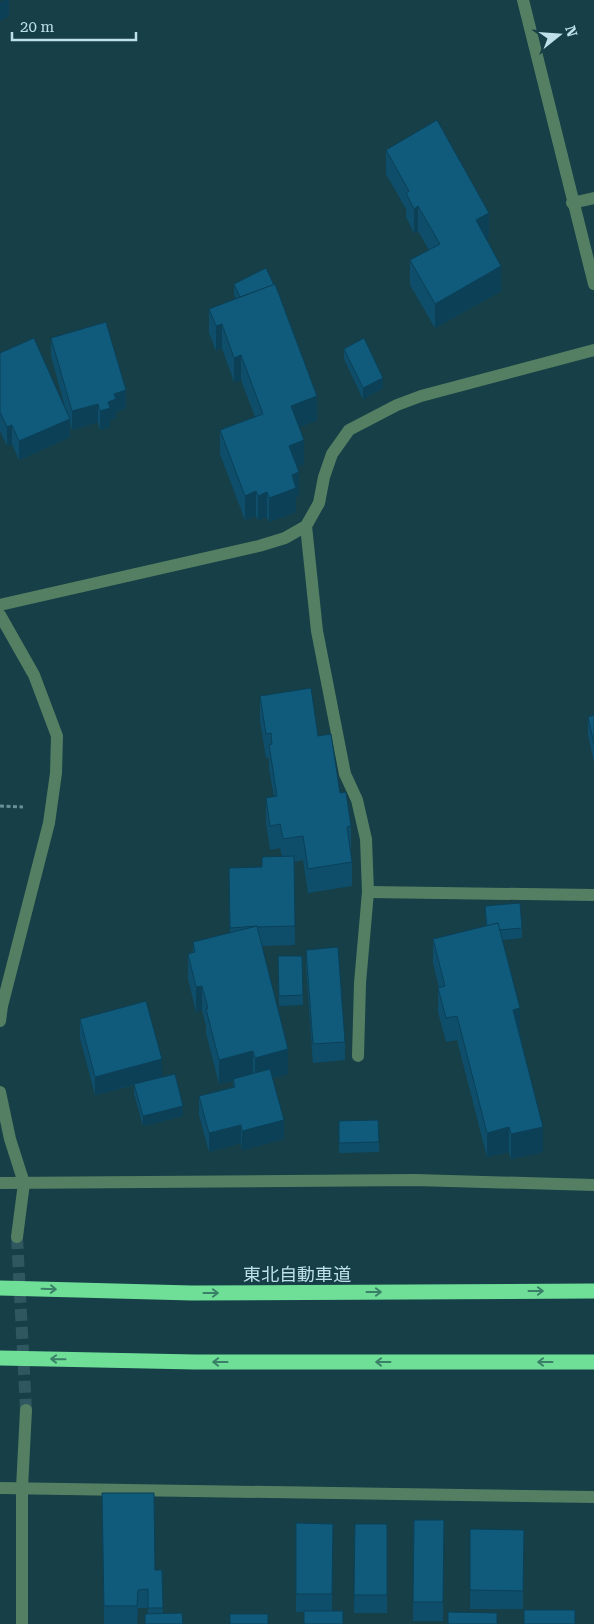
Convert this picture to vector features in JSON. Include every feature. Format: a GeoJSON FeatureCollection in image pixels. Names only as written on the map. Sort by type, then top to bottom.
{"type":"FeatureCollection","features":[{"type":"Feature","properties":{"kind":"highway","name":"東北自動車道"},"geometry":{"type":"LineString","coordinates":[[0,1288],[192,1293],[594,1291]]}},
{"type":"Feature","properties":{"kind":"highway"},"geometry":{"type":"LineString","coordinates":[[0,1358],[195,1362],[594,1362]]}},
{"type":"Feature","properties":{"kind":"street"},"geometry":{"type":"LineString","coordinates":[[523,0],[572,203],[594,284]]}},
{"type":"Feature","properties":{"kind":"street"},"geometry":{"type":"LineString","coordinates":[[572,203],[594,198]]}},
{"type":"Feature","properties":{"kind":"street"},"geometry":{"type":"LineString","coordinates":[[0,605],[259,546],[285,538],[306,526],[319,503],[324,477],[332,454],[349,430],[420,396],[594,350]]}},
{"type":"Feature","properties":{"kind":"street"},"geometry":{"type":"LineString","coordinates":[[306,526],[317,631],[346,774],[357,800],[366,839],[368,892],[360,983],[358,1056]]}},
{"type":"Feature","properties":{"kind":"street"},"geometry":{"type":"LineString","coordinates":[[0,615],[34,675],[57,736],[56,773],[48,823],[2,1006],[0,1021]]}},
{"type":"Feature","properties":{"kind":"street"},"geometry":{"type":"LineString","coordinates":[[368,892],[594,895]]}},
{"type":"Feature","properties":{"kind":"street"},"geometry":{"type":"LineString","coordinates":[[0,1092],[10,1139],[24,1183],[17,1237]]}},
{"type":"Feature","properties":{"kind":"street"},"geometry":{"type":"LineString","coordinates":[[0,1183],[415,1180],[594,1185]]}},
{"type":"Feature","properties":{"kind":"street"},"geometry":{"type":"LineString","coordinates":[[22,1624],[22,1488],[26,1410]]}},
{"type":"Feature","properties":{"kind":"street"},"geometry":{"type":"LineString","coordinates":[[0,1488],[594,1497]]}},
{"type":"Feature","properties":{"kind":"building"},"geometry":{"type":"Polygon","coordinates":[[[437,120],[489,213],[476,220],[501,266],[435,304],[410,260],[440,244],[418,206],[414,209],[406,193],[409,191],[386,150],[437,120]]]}},
{"type":"Feature","properties":{"kind":"building"},"geometry":{"type":"Polygon","coordinates":[[[266,268],[274,285],[240,297],[234,284],[266,268]]]}},
{"type":"Feature","properties":{"kind":"building"},"geometry":{"type":"Polygon","coordinates":[[[275,284],[317,396],[291,406],[304,440],[289,446],[299,472],[292,475],[296,488],[269,498],[267,492],[258,496],[256,491],[245,496],[220,430],[263,414],[241,355],[234,358],[222,324],[216,326],[209,309],[275,284]]]}},
{"type":"Feature","properties":{"kind":"building"},"geometry":{"type":"Polygon","coordinates":[[[106,322],[126,390],[114,394],[116,399],[108,402],[110,408],[100,411],[98,404],[72,411],[51,338],[106,322]]]}},
{"type":"Feature","properties":{"kind":"building"},"geometry":{"type":"Polygon","coordinates":[[[34,338],[70,419],[19,441],[12,425],[7,427],[0,412],[0,353],[34,338]]]}},
{"type":"Feature","properties":{"kind":"building"},"geometry":{"type":"Polygon","coordinates":[[[364,338],[383,378],[363,388],[344,349],[364,338]]]}},
{"type":"Feature","properties":{"kind":"building"},"geometry":{"type":"Polygon","coordinates":[[[311,688],[318,736],[331,734],[340,793],[346,792],[351,826],[347,827],[352,862],[308,869],[303,836],[283,839],[280,824],[270,826],[266,798],[277,796],[269,745],[272,744],[271,733],[266,734],[260,696],[311,688]]]}},
{"type":"Feature","properties":{"kind":"building"},"geometry":{"type":"Polygon","coordinates":[[[594,715],[594,744],[588,717],[594,715]]]}},
{"type":"Feature","properties":{"kind":"building"},"geometry":{"type":"Polygon","coordinates":[[[294,856],[295,926],[230,928],[229,868],[262,867],[262,857],[294,856]]]}},
{"type":"Feature","properties":{"kind":"building"},"geometry":{"type":"Polygon","coordinates":[[[520,903],[522,928],[499,930],[498,923],[487,926],[485,906],[520,903]]]}},
{"type":"Feature","properties":{"kind":"building"},"geometry":{"type":"Polygon","coordinates":[[[498,923],[520,1008],[513,1010],[543,1127],[511,1134],[509,1127],[487,1133],[457,1016],[446,1018],[438,988],[445,986],[433,939],[498,923]]]}},
{"type":"Feature","properties":{"kind":"building"},"geometry":{"type":"Polygon","coordinates":[[[257,926],[288,1049],[255,1058],[253,1051],[219,1060],[202,986],[196,987],[188,954],[195,952],[193,942],[257,926]]]}},
{"type":"Feature","properties":{"kind":"building"},"geometry":{"type":"Polygon","coordinates":[[[338,947],[345,1042],[313,1044],[306,950],[338,947]]]}},
{"type":"Feature","properties":{"kind":"building"},"geometry":{"type":"Polygon","coordinates":[[[278,956],[302,956],[303,995],[279,996],[278,956]]]}},
{"type":"Feature","properties":{"kind":"building"},"geometry":{"type":"Polygon","coordinates":[[[146,1001],[162,1059],[95,1077],[80,1019],[146,1001]]]}},
{"type":"Feature","properties":{"kind":"building"},"geometry":{"type":"Polygon","coordinates":[[[270,1069],[284,1120],[242,1131],[241,1125],[209,1133],[199,1096],[235,1087],[233,1079],[270,1069]]]}},
{"type":"Feature","properties":{"kind":"building"},"geometry":{"type":"Polygon","coordinates":[[[175,1074],[183,1106],[143,1116],[134,1084],[175,1074]]]}},
{"type":"Feature","properties":{"kind":"building"},"geometry":{"type":"Polygon","coordinates":[[[378,1120],[379,1142],[339,1143],[339,1121],[378,1120]]]}},
{"type":"Feature","properties":{"kind":"building"},"geometry":{"type":"Polygon","coordinates":[[[102,1493],[154,1493],[155,1570],[162,1570],[163,1608],[148,1608],[148,1589],[138,1590],[137,1606],[104,1606],[102,1493]]]}},
{"type":"Feature","properties":{"kind":"building"},"geometry":{"type":"Polygon","coordinates":[[[414,1520],[444,1520],[443,1602],[413,1602],[414,1520]]]}},
{"type":"Feature","properties":{"kind":"building"},"geometry":{"type":"Polygon","coordinates":[[[296,1523],[333,1524],[332,1594],[296,1594],[296,1523]]]}},
{"type":"Feature","properties":{"kind":"building"},"geometry":{"type":"Polygon","coordinates":[[[355,1524],[387,1524],[387,1595],[354,1595],[355,1524]]]}},
{"type":"Feature","properties":{"kind":"building"},"geometry":{"type":"Polygon","coordinates":[[[470,1529],[524,1530],[523,1591],[470,1590],[470,1529]]]}},
{"type":"Feature","properties":{"kind":"building"},"geometry":{"type":"Polygon","coordinates":[[[524,1610],[575,1610],[575,1624],[524,1624],[524,1610]]]}},
{"type":"Feature","properties":{"kind":"building"},"geometry":{"type":"Polygon","coordinates":[[[304,1611],[343,1611],[343,1624],[304,1624],[304,1611]]]}},
{"type":"Feature","properties":{"kind":"building"},"geometry":{"type":"Polygon","coordinates":[[[448,1612],[497,1613],[497,1624],[448,1624],[448,1612]]]}},
{"type":"Feature","properties":{"kind":"building"},"geometry":{"type":"Polygon","coordinates":[[[182,1613],[183,1624],[145,1624],[145,1614],[182,1613]]]}},
{"type":"Feature","properties":{"kind":"building"},"geometry":{"type":"Polygon","coordinates":[[[230,1614],[268,1614],[268,1624],[230,1624],[230,1614]]]}},
{"type":"Feature","properties":{"kind":"tunnel"},"geometry":{"type":"LineString","coordinates":[[17,1237],[26,1410]]}}]}
